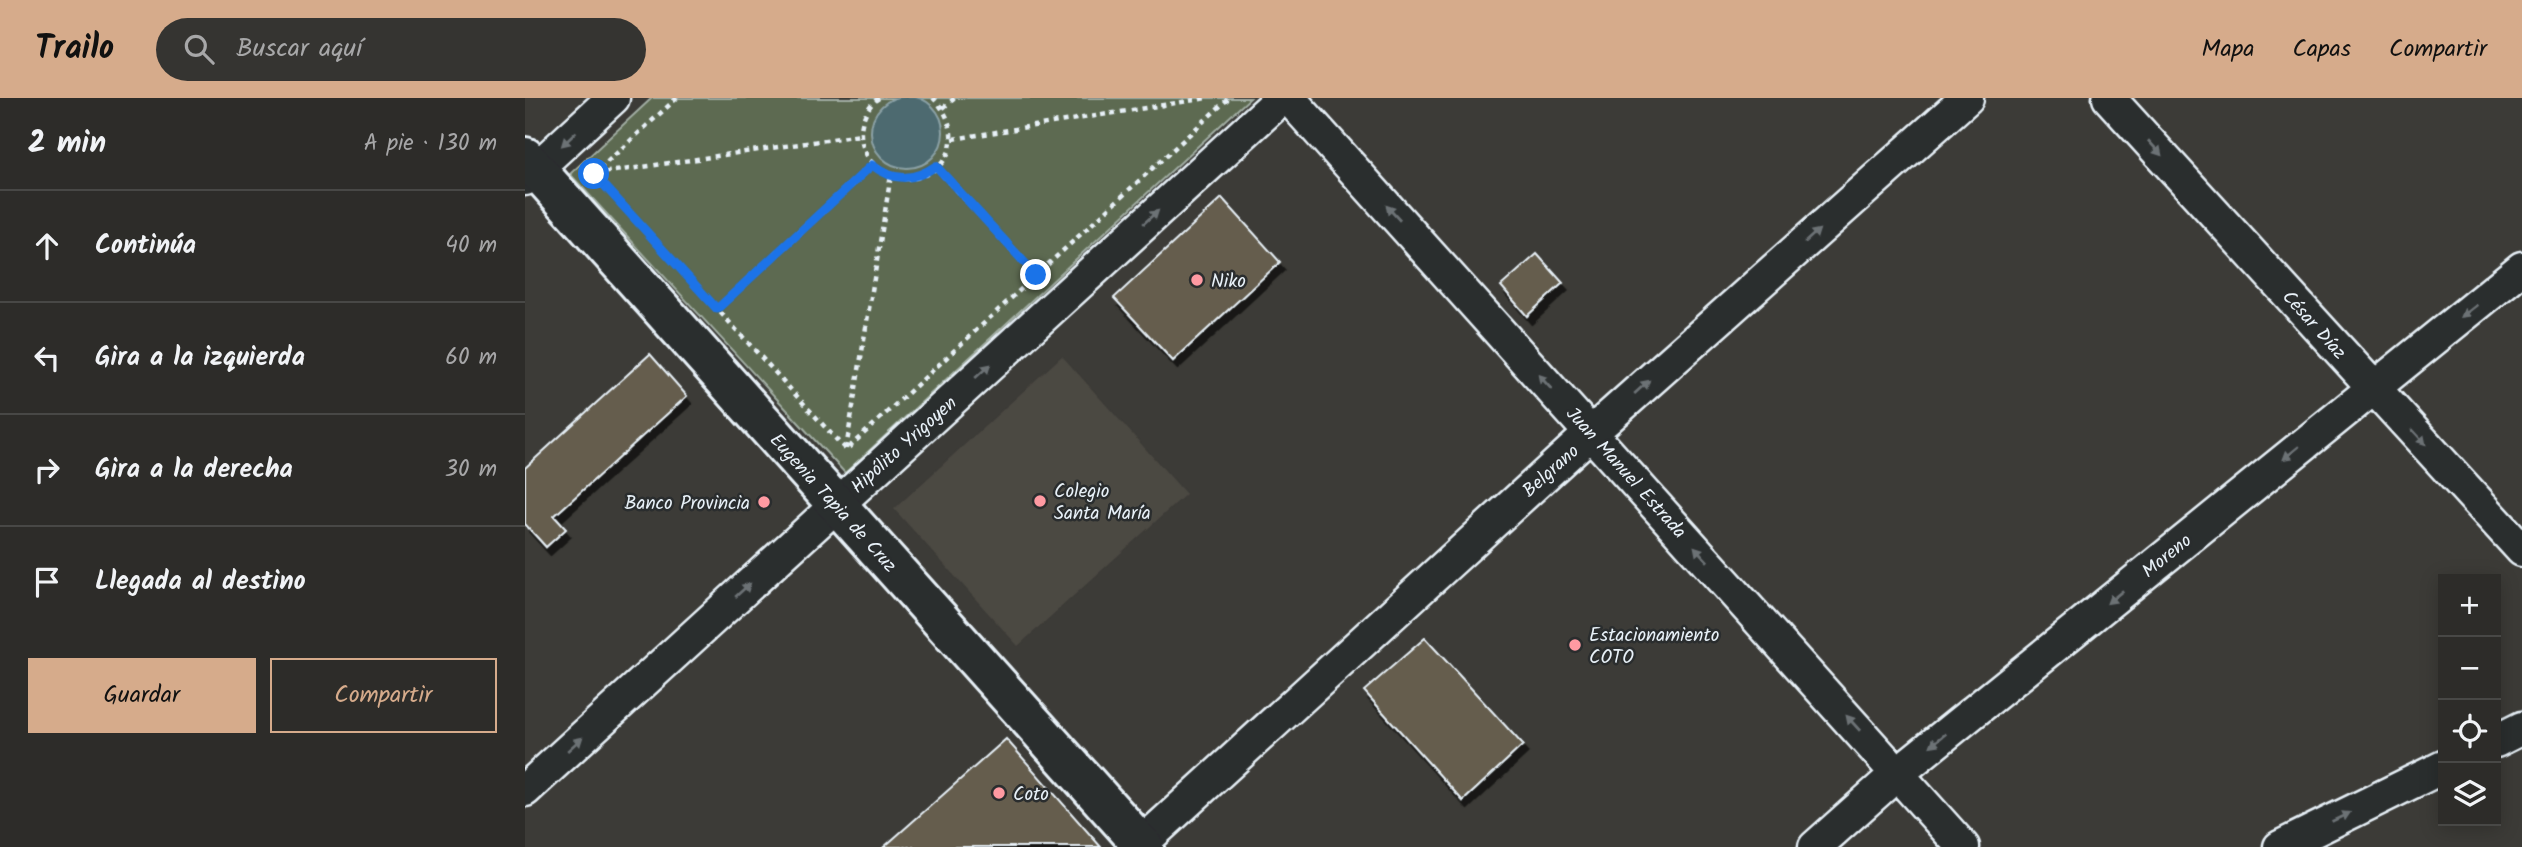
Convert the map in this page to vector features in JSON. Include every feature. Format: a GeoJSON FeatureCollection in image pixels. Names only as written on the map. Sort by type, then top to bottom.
{"type":"FeatureCollection","features":[{"type":"Feature","properties":{"kind":"street"},"geometry":{"type":"LineString","coordinates":[[529,168],[613,98]]}},
{"type":"Feature","properties":{"kind":"street","name":"Hipólito Yrigoyen"},"geometry":{"type":"LineString","coordinates":[[525,790],[1282,98]]}},
{"type":"Feature","properties":{"kind":"street","name":"Juan Manuel Estrada"},"geometry":{"type":"LineString","coordinates":[[1289,98],[1963,847]]}},
{"type":"Feature","properties":{"kind":"street","name":"Belgrano"},"geometry":{"type":"LineString","coordinates":[[1141,846],[1591,432],[1967,98]]}},
{"type":"Feature","properties":{"kind":"street","name":"César Díaz"},"geometry":{"type":"LineString","coordinates":[[2109,98],[2522,550]]}},
{"type":"Feature","properties":{"kind":"street","name":"Eugenia Tapia de Cruz"},"geometry":{"type":"LineString","coordinates":[[529,168],[837,505],[1141,846]]}},
{"type":"Feature","properties":{"kind":"street","name":"Moreno"},"geometry":{"type":"LineString","coordinates":[[1815,847],[1898,773],[2522,268]]}},
{"type":"Feature","properties":{"kind":"street"},"geometry":{"type":"LineString","coordinates":[[2501,738],[2522,728]]}},
{"type":"Feature","properties":{"kind":"street"},"geometry":{"type":"LineString","coordinates":[[2280,847],[2438,769]]}},
{"type":"Feature","properties":{"kind":"path"},"geometry":{"type":"LineString","coordinates":[[594,174],[677,98]]}},
{"type":"Feature","properties":{"kind":"path"},"geometry":{"type":"LineString","coordinates":[[874,99],[862,121],[860,135],[864,152],[872,165],[891,175],[905,178],[922,176],[936,166],[947,155],[953,139],[950,122],[943,108],[933,98]]}},
{"type":"Feature","properties":{"kind":"path"},"geometry":{"type":"LineString","coordinates":[[943,108],[954,98]]}},
{"type":"Feature","properties":{"kind":"path"},"geometry":{"type":"LineString","coordinates":[[953,139],[1207,98]]}},
{"type":"Feature","properties":{"kind":"path"},"geometry":{"type":"LineString","coordinates":[[846,450],[1229,98]]}},
{"type":"Feature","properties":{"kind":"path"},"geometry":{"type":"LineString","coordinates":[[594,174],[860,135]]}},
{"type":"Feature","properties":{"kind":"path"},"geometry":{"type":"LineString","coordinates":[[717,309],[872,165]]}},
{"type":"Feature","properties":{"kind":"path"},"geometry":{"type":"LineString","coordinates":[[936,166],[1036,275]]}},
{"type":"Feature","properties":{"kind":"path"},"geometry":{"type":"LineString","coordinates":[[594,174],[846,450]]}},
{"type":"Feature","properties":{"kind":"path"},"geometry":{"type":"LineString","coordinates":[[846,450],[891,175]]}},
{"type":"Feature","properties":{"kind":"shaded area","name":"Colegio Santa María"},"geometry":{"type":"Polygon","coordinates":[[[1062,356],[1186,494],[1018,646],[894,509],[1062,356]]]}},
{"type":"Feature","properties":{"kind":"green space"},"geometry":{"type":"Polygon","coordinates":[[[652,98],[1250,98],[845,473],[570,174],[652,98]]]}},
{"type":"Feature","properties":{"kind":"water"},"geometry":{"type":"Polygon","coordinates":[[[907,96],[921,99],[933,106],[940,118],[943,132],[940,146],[933,158],[921,165],[907,168],[893,165],[881,158],[874,146],[871,132],[874,118],[881,106],[893,99],[907,96]]]}},
{"type":"Feature","properties":{"kind":"building","name":"Niko"},"geometry":{"type":"Polygon","coordinates":[[[1222,198],[1280,262],[1173,361],[1114,298],[1222,198]]]}},
{"type":"Feature","properties":{"kind":"building"},"geometry":{"type":"Polygon","coordinates":[[[1537,254],[1563,283],[1527,316],[1501,286],[1537,254]]]}},
{"type":"Feature","properties":{"kind":"building"},"geometry":{"type":"Polygon","coordinates":[[[650,354],[687,396],[554,516],[566,529],[546,547],[525,524],[525,468],[650,354]]]}},
{"type":"Feature","properties":{"kind":"building"},"geometry":{"type":"Polygon","coordinates":[[[1425,638],[1523,745],[1463,801],[1364,691],[1425,638]]]}},
{"type":"Feature","properties":{"kind":"building","name":"Coto"},"geometry":{"type":"Polygon","coordinates":[[[1006,739],[1101,847],[884,847],[1006,739]]]}},
{"type":"Feature","properties":{"kind":"place","name":"Niko"},"geometry":{"type":"Point","coordinates":[1197,280]}},
{"type":"Feature","properties":{"kind":"place","name":"Colegio Santa María"},"geometry":{"type":"Point","coordinates":[1040,501]}},
{"type":"Feature","properties":{"kind":"place","name":"Banco Provincia"},"geometry":{"type":"Point","coordinates":[764,502]}},
{"type":"Feature","properties":{"kind":"place","name":"Estacionamiento COTO"},"geometry":{"type":"Point","coordinates":[1575,645]}},
{"type":"Feature","properties":{"kind":"place","name":"Coto"},"geometry":{"type":"Point","coordinates":[999,793]}},
{"type":"Feature","properties":{"kind":"route"},"geometry":{"type":"LineString","coordinates":[[594,174],[717,309],[872,165],[880,171],[905,178],[922,176],[936,166],[1036,275]]}}]}
